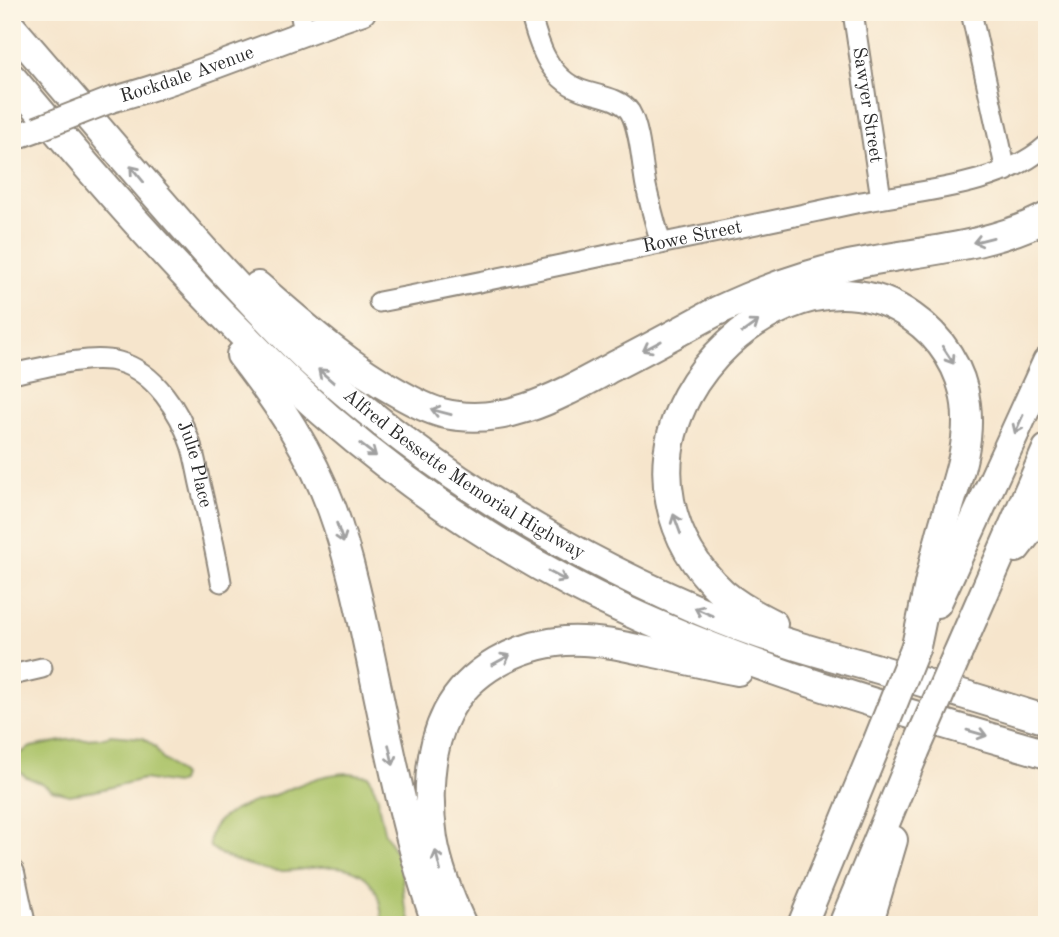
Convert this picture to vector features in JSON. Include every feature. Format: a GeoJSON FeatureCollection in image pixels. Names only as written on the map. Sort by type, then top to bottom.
{"type":"FeatureCollection","features":[{"type":"Feature","properties":{"kind":"highway","name":"Alfred Bessette Memorial Highway"},"geometry":{"type":"LineString","coordinates":[[12,28],[254,305],[314,365],[386,426],[490,501],[593,559],[722,619],[796,646],[1047,720]]}},
{"type":"Feature","properties":{"kind":"highway","name":"Alfred Bessette Memorial Highway"},"geometry":{"type":"LineString","coordinates":[[12,78],[177,268],[285,377],[327,416],[398,472],[494,539],[629,612],[711,646],[818,685],[1047,754]]}},
{"type":"Feature","properties":{"kind":"highway"},"geometry":{"type":"LineString","coordinates":[[171,212],[363,372],[427,408],[442,413],[472,416],[505,414],[551,399],[717,311],[793,280],[848,265],[991,238],[1047,217]]}},
{"type":"Feature","properties":{"kind":"highway"},"geometry":{"type":"LineString","coordinates":[[177,268],[286,417],[331,508],[353,578],[413,846],[437,925]]}},
{"type":"Feature","properties":{"kind":"highway"},"geometry":{"type":"LineString","coordinates":[[885,671],[779,626],[750,612],[724,594],[705,575],[689,552],[677,528],[671,507],[667,462],[671,439],[687,397],[710,364],[738,336],[777,310],[799,301],[841,293],[862,294],[884,300],[922,324],[940,342],[964,388],[967,407],[966,445],[940,538],[916,646]]}},
{"type":"Feature","properties":{"kind":"highway"},"geometry":{"type":"LineString","coordinates":[[802,925],[916,646],[1047,362]]}},
{"type":"Feature","properties":{"kind":"highway"},"geometry":{"type":"LineString","coordinates":[[843,925],[869,858],[1047,449]]}},
{"type":"Feature","properties":{"kind":"highway"},"geometry":{"type":"LineString","coordinates":[[980,604],[1012,553],[1047,508]]}},
{"type":"Feature","properties":{"kind":"highway"},"geometry":{"type":"LineString","coordinates":[[463,925],[445,884],[434,841],[430,794],[432,770],[440,731],[447,713],[471,681],[486,669],[530,648],[581,641],[818,685]]}},
{"type":"Feature","properties":{"kind":"highway"},"geometry":{"type":"LineString","coordinates":[[1018,711],[1047,713]]}},
{"type":"Feature","properties":{"kind":"highway"},"geometry":{"type":"LineString","coordinates":[[1017,745],[1047,763]]}},
{"type":"Feature","properties":{"kind":"highway"},"geometry":{"type":"LineString","coordinates":[[868,925],[913,756]]}},
{"type":"Feature","properties":{"kind":"highway"},"geometry":{"type":"LineString","coordinates":[[783,925],[839,832]]}},
{"type":"Feature","properties":{"kind":"main road","name":"Rockdale Avenue"},"geometry":{"type":"LineString","coordinates":[[12,138],[111,100],[218,66],[302,22],[363,12]]}},
{"type":"Feature","properties":{"kind":"main road"},"geometry":{"type":"LineString","coordinates":[[12,873],[23,925]]}},
{"type":"Feature","properties":{"kind":"street"},"geometry":{"type":"LineString","coordinates":[[530,12],[544,54],[557,75],[579,90],[614,100],[629,110],[635,124],[646,187],[662,244]]}},
{"type":"Feature","properties":{"kind":"street","name":"Sawyer Street"},"geometry":{"type":"LineString","coordinates":[[853,12],[881,198]]}},
{"type":"Feature","properties":{"kind":"street"},"geometry":{"type":"LineString","coordinates":[[971,12],[1006,171]]}},
{"type":"Feature","properties":{"kind":"street","name":"Rowe Street"},"geometry":{"type":"LineString","coordinates":[[379,302],[951,185],[1006,171],[1030,159],[1047,145]]}},
{"type":"Feature","properties":{"kind":"street","name":"Julie Place"},"geometry":{"type":"LineString","coordinates":[[12,374],[67,363],[110,360],[130,367],[156,386],[183,425],[191,446],[221,582]]}},
{"type":"Feature","properties":{"kind":"street"},"geometry":{"type":"LineString","coordinates":[[12,675],[42,668]]}},
{"type":"Feature","properties":{"kind":"green space"},"geometry":{"type":"Polygon","coordinates":[[[111,735],[143,738],[182,776],[180,782],[175,784],[143,779],[69,795],[26,777],[13,763],[16,756],[31,747],[111,735]]]}},
{"type":"Feature","properties":{"kind":"green space"},"geometry":{"type":"Polygon","coordinates":[[[349,773],[369,776],[378,797],[384,831],[402,871],[404,902],[412,925],[382,925],[381,910],[374,887],[359,873],[336,867],[272,871],[229,858],[210,847],[210,835],[215,825],[234,810],[314,779],[349,773]]]}}]}
